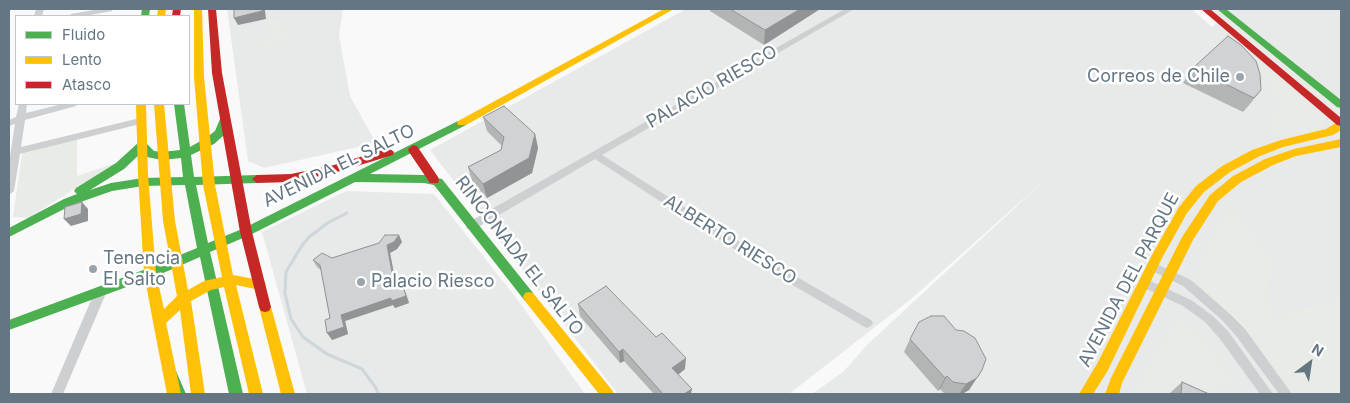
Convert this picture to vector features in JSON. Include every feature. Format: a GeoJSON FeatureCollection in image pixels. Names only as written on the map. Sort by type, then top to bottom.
{"type":"FeatureCollection","features":[{"type":"Feature","properties":{"kind":"main road"},"geometry":{"type":"LineString","coordinates":[[198,9],[199,77],[209,185],[234,308],[256,394]]}},
{"type":"Feature","properties":{"kind":"main road"},"geometry":{"type":"LineString","coordinates":[[212,9],[215,62],[224,121],[246,232],[288,394]]}},
{"type":"Feature","properties":{"kind":"main road","name":"AVENIDA EL SALTO"},"geometry":{"type":"LineString","coordinates":[[58,207],[100,190],[143,182],[291,178],[353,164],[402,146],[659,9]]}},
{"type":"Feature","properties":{"kind":"main road","name":"AVENIDA EL SALTO"},"geometry":{"type":"LineString","coordinates":[[9,325],[150,274],[246,232],[414,149],[670,9]]}},
{"type":"Feature","properties":{"kind":"main road"},"geometry":{"type":"LineString","coordinates":[[1205,9],[1341,126]]}},
{"type":"Feature","properties":{"kind":"main road"},"geometry":{"type":"LineString","coordinates":[[1221,9],[1341,106]]}},
{"type":"Feature","properties":{"kind":"main road"},"geometry":{"type":"LineString","coordinates":[[141,105],[143,182],[150,274],[174,394]]}},
{"type":"Feature","properties":{"kind":"main road"},"geometry":{"type":"LineString","coordinates":[[159,105],[169,222],[189,326],[198,394]]}},
{"type":"Feature","properties":{"kind":"main road"},"geometry":{"type":"LineString","coordinates":[[179,105],[196,216],[236,394]]}},
{"type":"Feature","properties":{"kind":"main road"},"geometry":{"type":"LineString","coordinates":[[142,146],[147,152],[156,155],[168,156],[187,153],[210,141],[222,129],[224,121]]}},
{"type":"Feature","properties":{"kind":"main road","name":"AVENIDA DEL PARQUE"},"geometry":{"type":"LineString","coordinates":[[1086,394],[1102,368],[1152,266],[1183,210],[1200,189],[1217,175],[1264,150],[1294,140],[1329,132],[1341,126]]}},
{"type":"Feature","properties":{"kind":"main road","name":"AVENIDA DEL PARQUE"},"geometry":{"type":"LineString","coordinates":[[1112,394],[1160,290],[1188,237],[1208,205],[1229,185],[1254,169],[1274,160],[1317,147],[1341,143]]}},
{"type":"Feature","properties":{"kind":"main road"},"geometry":{"type":"LineString","coordinates":[[9,233],[58,207],[120,166],[142,146]]}},
{"type":"Feature","properties":{"kind":"main road"},"geometry":{"type":"LineString","coordinates":[[414,149],[418,159],[434,180]]}},
{"type":"Feature","properties":{"kind":"main road","name":"RINCONADA EL SALTO"},"geometry":{"type":"LineString","coordinates":[[291,178],[434,180],[441,186],[471,226],[607,394]]}},
{"type":"Feature","properties":{"kind":"main road"},"geometry":{"type":"LineString","coordinates":[[145,200],[155,189],[180,181]]}},
{"type":"Feature","properties":{"kind":"main road"},"geometry":{"type":"LineString","coordinates":[[159,322],[180,300],[208,286],[236,280],[260,285]]}},
{"type":"Feature","properties":{"kind":"main road"},"geometry":{"type":"LineString","coordinates":[[171,375],[179,394]]}},
{"type":"Feature","properties":{"kind":"street"},"geometry":{"type":"LineString","coordinates":[[79,15],[108,9]]}},
{"type":"Feature","properties":{"kind":"street","name":"PALACIO RIESCO"},"geometry":{"type":"LineString","coordinates":[[471,226],[850,9]]}},
{"type":"Feature","properties":{"kind":"street"},"geometry":{"type":"LineString","coordinates":[[9,191],[24,105]]}},
{"type":"Feature","properties":{"kind":"street"},"geometry":{"type":"LineString","coordinates":[[9,122],[32,114],[70,105]]}},
{"type":"Feature","properties":{"kind":"street"},"geometry":{"type":"LineString","coordinates":[[15,152],[140,122]]}},
{"type":"Feature","properties":{"kind":"street","name":"ALBERTO RIESCO"},"geometry":{"type":"LineString","coordinates":[[595,155],[769,266],[867,323]]}},
{"type":"Feature","properties":{"kind":"street"},"geometry":{"type":"LineString","coordinates":[[1152,266],[1187,283],[1232,323],[1286,394]]}},
{"type":"Feature","properties":{"kind":"street"},"geometry":{"type":"LineString","coordinates":[[1144,283],[1187,303],[1213,323],[1267,394]]}},
{"type":"Feature","properties":{"kind":"street"},"geometry":{"type":"LineString","coordinates":[[57,394],[100,291]]}},
{"type":"Feature","properties":{"kind":"shaded area"},"geometry":{"type":"Polygon","coordinates":[[[227,9],[343,9],[339,35],[350,96],[376,143],[264,168],[248,161],[227,9]]]}},
{"type":"Feature","properties":{"kind":"shaded area"},"geometry":{"type":"Polygon","coordinates":[[[686,9],[1192,9],[1212,27],[1228,12],[1225,9],[1341,9],[1341,394],[812,394],[843,372],[867,345],[1046,179],[911,299],[789,394],[618,394],[430,150],[686,9]]]}},
{"type":"Feature","properties":{"kind":"shaded area"},"geometry":{"type":"Polygon","coordinates":[[[1209,9],[1217,9],[1341,111],[1333,112],[1209,9]]]}},
{"type":"Feature","properties":{"kind":"shaded area"},"geometry":{"type":"Polygon","coordinates":[[[282,19],[286,39],[259,51],[257,45],[271,41],[266,23],[282,19]]]}},
{"type":"Feature","properties":{"kind":"shaded area"},"geometry":{"type":"Polygon","coordinates":[[[1234,39],[1322,117],[1325,127],[1276,138],[1265,130],[1281,105],[1264,77],[1224,42],[1234,39]]]}},
{"type":"Feature","properties":{"kind":"shaded area"},"geometry":{"type":"Polygon","coordinates":[[[77,139],[77,176],[116,163],[28,218],[13,217],[22,154],[77,139]]]}},
{"type":"Feature","properties":{"kind":"shaded area"},"geometry":{"type":"Polygon","coordinates":[[[346,191],[434,194],[517,299],[585,394],[307,394],[262,232],[346,191]]]}},
{"type":"Feature","properties":{"kind":"shaded area"},"geometry":{"type":"Polygon","coordinates":[[[1231,207],[1272,258],[1266,297],[1276,320],[1303,308],[1341,301],[1341,394],[1291,394],[1204,294],[1196,276],[1208,246],[1231,207]]]}},
{"type":"Feature","properties":{"kind":"shaded area"},"geometry":{"type":"Polygon","coordinates":[[[1178,316],[1201,335],[1234,384],[1200,394],[1180,394],[1165,387],[1163,394],[1133,394],[1178,316]]]}},
{"type":"Feature","properties":{"kind":"building"},"geometry":{"type":"Polygon","coordinates":[[[234,9],[262,9],[262,11],[234,18],[234,9]]]}},
{"type":"Feature","properties":{"kind":"building"},"geometry":{"type":"Polygon","coordinates":[[[730,9],[800,9],[765,30],[730,9]]]}},
{"type":"Feature","properties":{"kind":"building"},"geometry":{"type":"Polygon","coordinates":[[[1228,36],[1241,45],[1256,61],[1260,74],[1261,90],[1254,98],[1193,68],[1228,36]]]}},
{"type":"Feature","properties":{"kind":"building"},"geometry":{"type":"Polygon","coordinates":[[[504,106],[535,134],[529,158],[483,184],[468,167],[501,150],[504,137],[483,117],[504,106]]]}},
{"type":"Feature","properties":{"kind":"building"},"geometry":{"type":"Polygon","coordinates":[[[82,202],[81,214],[64,219],[65,207],[82,202]]]}},
{"type":"Feature","properties":{"kind":"building","name":"Palacio Riesco"},"geometry":{"type":"Polygon","coordinates":[[[385,235],[399,235],[394,242],[387,245],[395,289],[403,286],[406,296],[391,301],[391,298],[341,315],[344,327],[327,333],[325,320],[330,318],[320,265],[313,260],[322,253],[332,258],[379,243],[385,235]]]}},
{"type":"Feature","properties":{"kind":"building"},"geometry":{"type":"Polygon","coordinates":[[[606,286],[656,337],[662,333],[686,358],[672,368],[692,389],[684,394],[663,394],[623,349],[619,352],[578,304],[606,286]]]}},
{"type":"Feature","properties":{"kind":"building"},"geometry":{"type":"Polygon","coordinates":[[[931,316],[944,316],[956,330],[964,331],[975,338],[986,359],[977,378],[966,384],[953,382],[947,376],[945,378],[910,339],[919,322],[931,316]]]}},
{"type":"Feature","properties":{"kind":"building"},"geometry":{"type":"Polygon","coordinates":[[[1182,382],[1209,394],[1181,394],[1182,382]]]}},
{"type":"Feature","properties":{"kind":"waterway"},"geometry":{"type":"LineString","coordinates":[[347,213],[329,222],[309,237],[301,247],[286,272],[285,293],[291,319],[303,337],[327,354],[362,369],[376,388],[378,394]]}},
{"type":"Feature","properties":{"kind":"traffic: fast"},"geometry":{"type":"LineString","coordinates":[[145,15],[146,9]]}},
{"type":"Feature","properties":{"kind":"traffic: fast"},"geometry":{"type":"LineString","coordinates":[[1221,9],[1341,105]]}},
{"type":"Feature","properties":{"kind":"traffic: fast"},"geometry":{"type":"LineString","coordinates":[[179,105],[191,192],[236,394]]}},
{"type":"Feature","properties":{"kind":"traffic: fast"},"geometry":{"type":"LineString","coordinates":[[142,146],[151,154],[162,156],[187,153],[210,141],[219,133],[224,121]]}},
{"type":"Feature","properties":{"kind":"traffic: fast"},"geometry":{"type":"LineString","coordinates":[[9,325],[150,273],[246,232],[462,123]]}},
{"type":"Feature","properties":{"kind":"traffic: fast"},"geometry":{"type":"LineString","coordinates":[[80,191],[120,166],[142,146]]}},
{"type":"Feature","properties":{"kind":"traffic: fast"},"geometry":{"type":"LineString","coordinates":[[357,178],[424,179],[438,182],[529,297]]}},
{"type":"Feature","properties":{"kind":"traffic: fast"},"geometry":{"type":"LineString","coordinates":[[9,233],[68,202],[111,187],[143,182],[257,179]]}},
{"type":"Feature","properties":{"kind":"traffic: fast"},"geometry":{"type":"LineString","coordinates":[[171,375],[179,394]]}},
{"type":"Feature","properties":{"kind":"traffic: slow"},"geometry":{"type":"LineString","coordinates":[[161,15],[162,9]]}},
{"type":"Feature","properties":{"kind":"traffic: slow"},"geometry":{"type":"LineString","coordinates":[[198,9],[199,77],[209,185],[234,308],[256,394]]}},
{"type":"Feature","properties":{"kind":"traffic: slow"},"geometry":{"type":"LineString","coordinates":[[462,123],[670,9]]}},
{"type":"Feature","properties":{"kind":"traffic: slow"},"geometry":{"type":"LineString","coordinates":[[141,105],[143,175],[150,273],[174,394]]}},
{"type":"Feature","properties":{"kind":"traffic: slow"},"geometry":{"type":"LineString","coordinates":[[159,105],[169,221],[189,326],[198,394]]}},
{"type":"Feature","properties":{"kind":"traffic: slow"},"geometry":{"type":"LineString","coordinates":[[1086,394],[1102,368],[1157,256],[1183,210],[1200,189],[1226,169],[1256,153],[1281,144],[1329,132],[1340,126]]}},
{"type":"Feature","properties":{"kind":"traffic: slow"},"geometry":{"type":"LineString","coordinates":[[1112,394],[1116,382],[1188,237],[1214,198],[1237,179],[1269,162],[1294,153],[1341,143]]}},
{"type":"Feature","properties":{"kind":"traffic: slow"},"geometry":{"type":"LineString","coordinates":[[159,322],[180,301],[208,285],[236,280],[260,285]]}},
{"type":"Feature","properties":{"kind":"traffic: slow"},"geometry":{"type":"LineString","coordinates":[[529,297],[607,394]]}},
{"type":"Feature","properties":{"kind":"traffic: slow"},"geometry":{"type":"LineString","coordinates":[[265,307],[288,394]]}},
{"type":"Feature","properties":{"kind":"traffic: jam"},"geometry":{"type":"LineString","coordinates":[[176,15],[177,9]]}},
{"type":"Feature","properties":{"kind":"traffic: jam"},"geometry":{"type":"LineString","coordinates":[[212,9],[217,73],[246,232],[265,307]]}},
{"type":"Feature","properties":{"kind":"traffic: jam"},"geometry":{"type":"LineString","coordinates":[[1205,9],[1341,123]]}},
{"type":"Feature","properties":{"kind":"traffic: jam"},"geometry":{"type":"LineString","coordinates":[[413,149],[434,180]]}},
{"type":"Feature","properties":{"kind":"traffic: jam"},"geometry":{"type":"LineString","coordinates":[[257,179],[291,178],[334,169],[389,152]]}},
{"type":"Feature","properties":{"kind":"place","name":"Correos de Chile"},"geometry":{"type":"Point","coordinates":[1240,77]}},
{"type":"Feature","properties":{"kind":"place","name":"Tenencia El Salto"},"geometry":{"type":"Point","coordinates":[93,269]}},
{"type":"Feature","properties":{"kind":"place","name":"Palacio Riesco"},"geometry":{"type":"Point","coordinates":[361,282]}}]}
